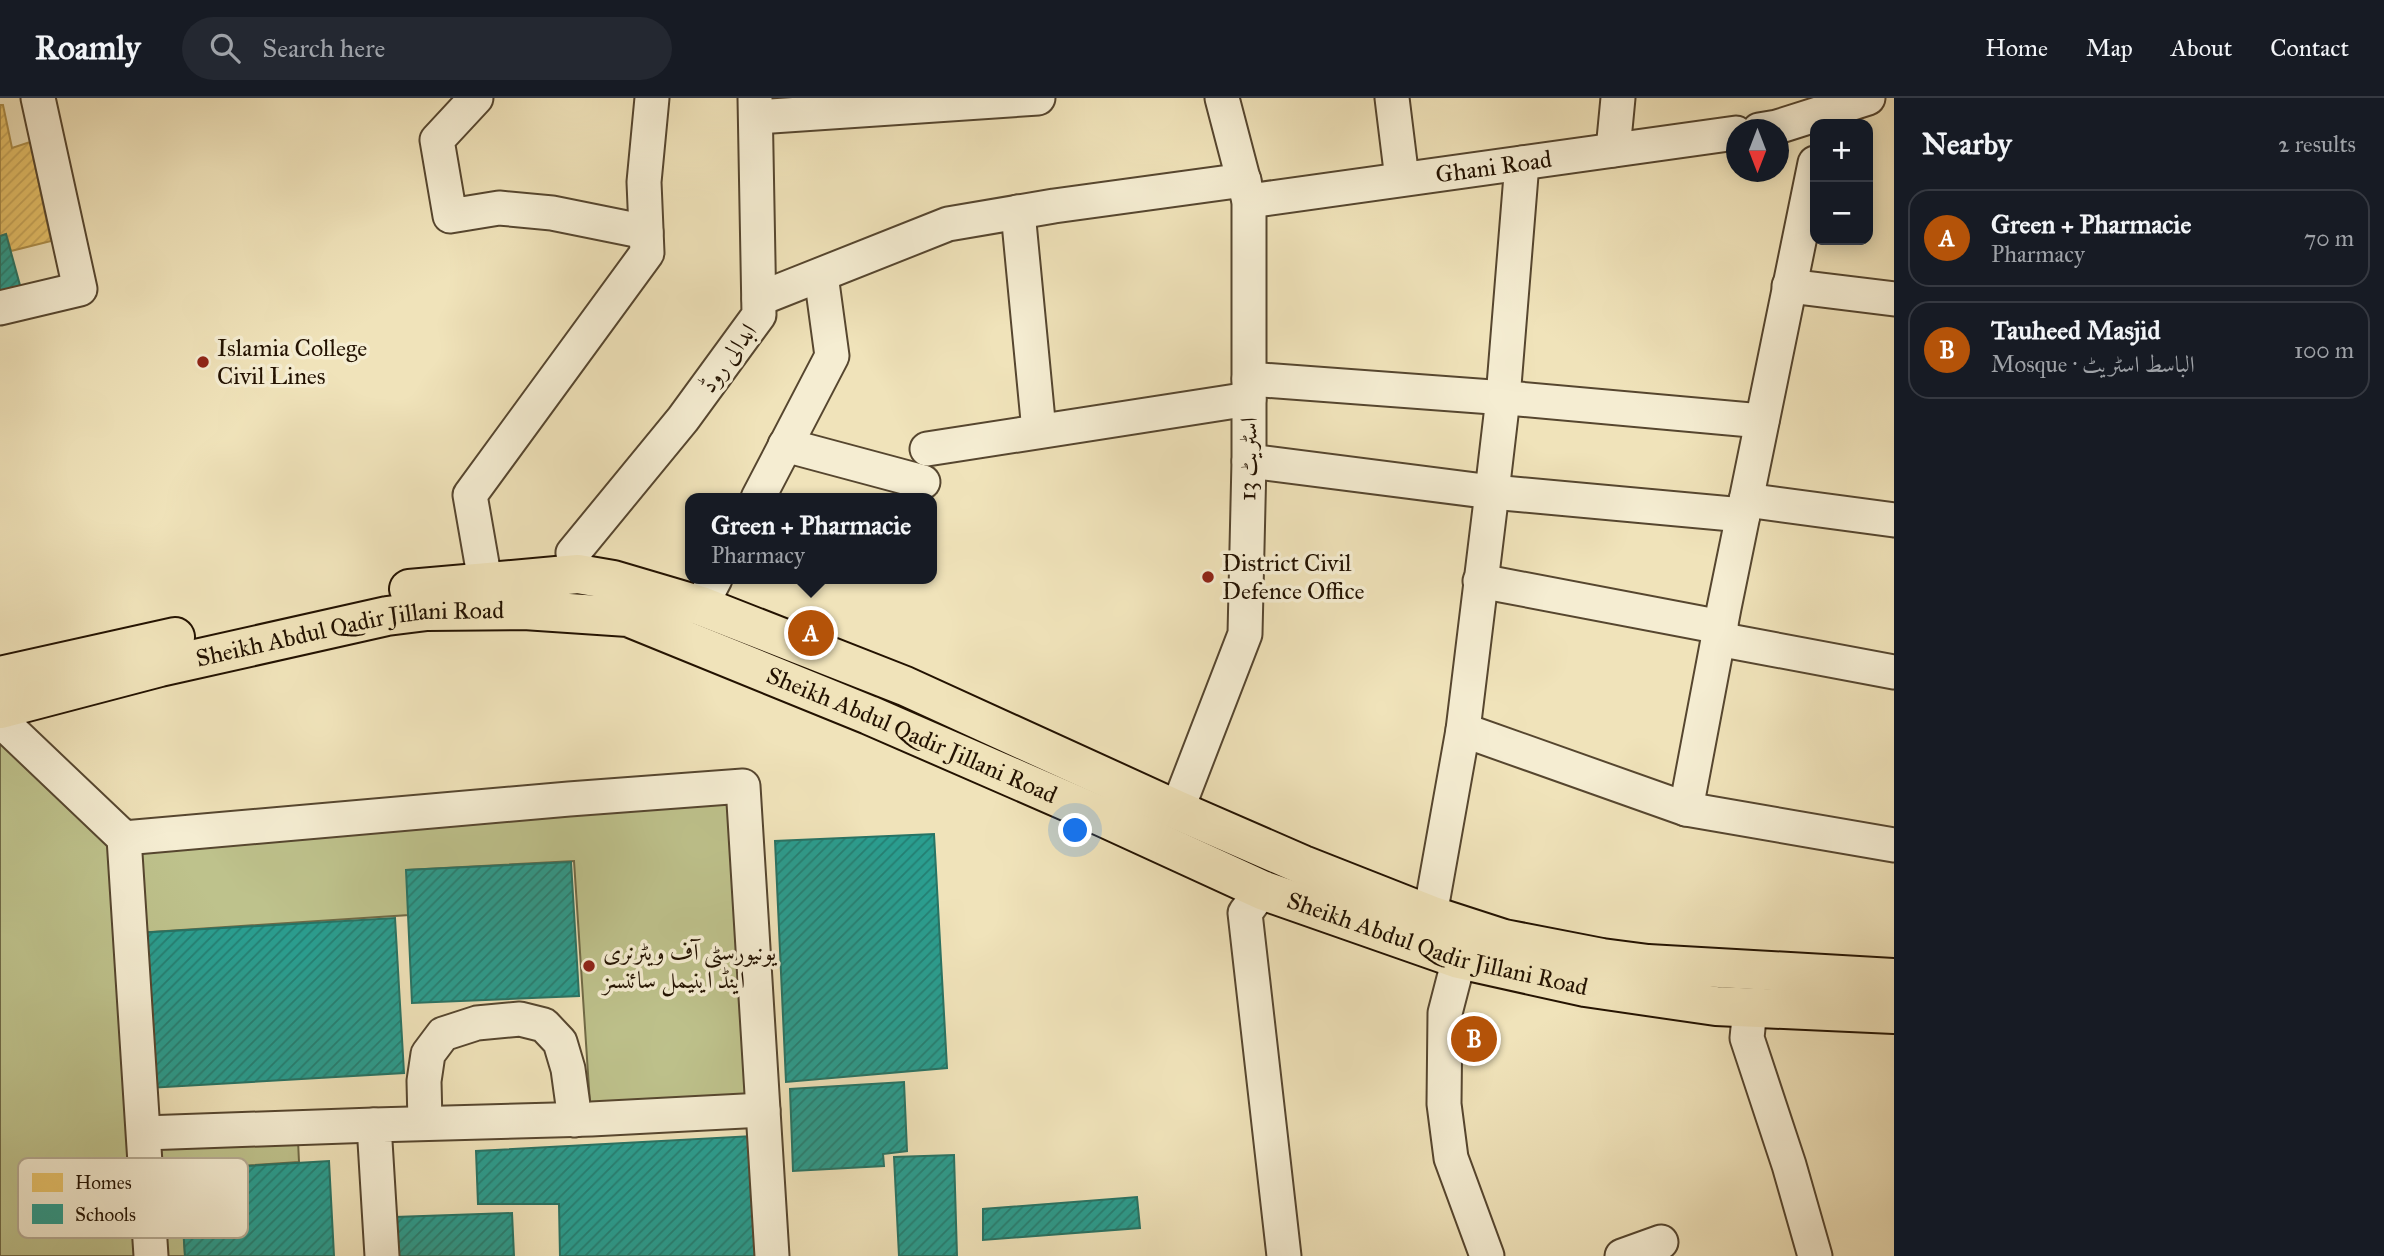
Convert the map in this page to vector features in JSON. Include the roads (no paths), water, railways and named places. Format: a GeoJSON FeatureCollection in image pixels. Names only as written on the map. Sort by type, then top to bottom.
{"type":"FeatureCollection","features":[{"type":"Feature","properties":{"kind":"main road","name":"Sheikh Abdul Qadir Jillani Road"},"geometry":{"type":"LineString","coordinates":[[0,677],[407,589],[578,573],[708,592],[1177,810],[1304,865],[1430,915],[1504,939],[1614,960],[1692,968],[1894,978]]}},
{"type":"Feature","properties":{"kind":"main road","name":"Sheikh Abdul Qadir Jillani Road"},"geometry":{"type":"LineString","coordinates":[[0,709],[160,667],[387,616],[427,611],[524,610],[628,617],[881,720],[1262,890],[1459,959],[1585,987],[1716,1006],[1894,1014]]}},
{"type":"Feature","properties":{"kind":"street"},"geometry":{"type":"LineString","coordinates":[[0,308],[80,289],[38,98]]}},
{"type":"Feature","properties":{"kind":"street"},"geometry":{"type":"LineString","coordinates":[[476,98],[437,141],[450,216],[499,208],[552,213],[646,232]]}},
{"type":"Feature","properties":{"kind":"street"},"geometry":{"type":"LineString","coordinates":[[485,580],[470,495],[647,253],[644,182],[652,98],[638,98]]}},
{"type":"Feature","properties":{"kind":"street"},"geometry":{"type":"LineString","coordinates":[[755,108],[1038,98]]}},
{"type":"Feature","properties":{"kind":"street","name":"اسٹریٹ 13"},"geometry":{"type":"LineString","coordinates":[[1177,810],[1245,634],[1249,461],[1246,190],[1222,98]]}},
{"type":"Feature","properties":{"kind":"street"},"geometry":{"type":"LineString","coordinates":[[1392,98],[1402,179]]}},
{"type":"Feature","properties":{"kind":"street"},"geometry":{"type":"LineString","coordinates":[[1613,150],[1618,98]]}},
{"type":"Feature","properties":{"kind":"street"},"geometry":{"type":"LineString","coordinates":[[1789,125],[1825,118],[1868,98]]}},
{"type":"Feature","properties":{"kind":"street","name":"ابدالی روڈ"},"geometry":{"type":"LineString","coordinates":[[578,573],[573,553],[683,419],[759,315],[755,108]]}},
{"type":"Feature","properties":{"kind":"street","name":"Ghani Road"},"geometry":{"type":"LineString","coordinates":[[759,299],[948,224],[1018,212],[1246,190],[1402,179],[1726,135]]}},
{"type":"Feature","properties":{"kind":"street"},"geometry":{"type":"LineString","coordinates":[[1430,915],[1463,730],[1503,398],[1522,163]]}},
{"type":"Feature","properties":{"kind":"street"},"geometry":{"type":"LineString","coordinates":[[1686,809],[1811,182]]}},
{"type":"Feature","properties":{"kind":"street"},"geometry":{"type":"LineString","coordinates":[[1018,212],[1040,431]]}},
{"type":"Feature","properties":{"kind":"street"},"geometry":{"type":"LineString","coordinates":[[761,493],[832,356],[821,275]]}},
{"type":"Feature","properties":{"kind":"street"},"geometry":{"type":"LineString","coordinates":[[1790,286],[1894,299]]}},
{"type":"Feature","properties":{"kind":"street"},"geometry":{"type":"LineString","coordinates":[[927,449],[1040,431],[1249,389],[1503,398],[1762,421]]}},
{"type":"Feature","properties":{"kind":"street"},"geometry":{"type":"LineString","coordinates":[[785,445],[923,482]]}},
{"type":"Feature","properties":{"kind":"street"},"geometry":{"type":"LineString","coordinates":[[1249,461],[1492,492],[1894,520]]}},
{"type":"Feature","properties":{"kind":"street"},"geometry":{"type":"LineString","coordinates":[[1480,581],[1894,672]]}},
{"type":"Feature","properties":{"kind":"street"},"geometry":{"type":"LineString","coordinates":[[0,720],[124,838],[145,1158]]}},
{"type":"Feature","properties":{"kind":"street"},"geometry":{"type":"LineString","coordinates":[[1463,730],[1686,809],[1894,845]]}},
{"type":"Feature","properties":{"kind":"street"},"geometry":{"type":"LineString","coordinates":[[124,838],[743,786],[772,1256]]}},
{"type":"Feature","properties":{"kind":"street"},"geometry":{"type":"LineString","coordinates":[[1262,890],[1245,913],[1284,1256]]}},
{"type":"Feature","properties":{"kind":"street"},"geometry":{"type":"LineString","coordinates":[[1459,959],[1446,1013],[1444,1104],[1451,1158],[1487,1256]]}},
{"type":"Feature","properties":{"kind":"street"},"geometry":{"type":"LineString","coordinates":[[1750,1007],[1747,1038],[1789,1165],[1815,1256]]}},
{"type":"Feature","properties":{"kind":"street"},"geometry":{"type":"LineString","coordinates":[[425,1123],[424,1081],[428,1054],[443,1034],[477,1023],[520,1019],[544,1025],[560,1042],[568,1069],[575,1119]]}},
{"type":"Feature","properties":{"kind":"street"},"geometry":{"type":"LineString","coordinates":[[144,1133],[763,1110]]}},
{"type":"Feature","properties":{"kind":"street"},"geometry":{"type":"LineString","coordinates":[[374,1125],[382,1256]]}},
{"type":"Feature","properties":{"kind":"street"},"geometry":{"type":"LineString","coordinates":[[150,1238],[151,1256]]}},
{"type":"Feature","properties":{"kind":"street"},"geometry":{"type":"LineString","coordinates":[[1622,1256],[1661,1242]]}},
{"type":"Feature","properties":{"kind":"place","name":"Islamia College Civil Lines"},"geometry":{"type":"Point","coordinates":[203,362]}},
{"type":"Feature","properties":{"kind":"place","name":"District Civil Defence Office"},"geometry":{"type":"Point","coordinates":[1208,577]}},
{"type":"Feature","properties":{"kind":"place","name":"Green + Pharmacie"},"geometry":{"type":"Point","coordinates":[811,633]}},
{"type":"Feature","properties":{"kind":"place","name":"یونیورسٹی آف ویٹرنری اینڈ اینیمل سائنسز"},"geometry":{"type":"Point","coordinates":[589,966]}},
{"type":"Feature","properties":{"kind":"place","name":"Tauheed Masjid"},"geometry":{"type":"Point","coordinates":[1474,1039]}}]}
